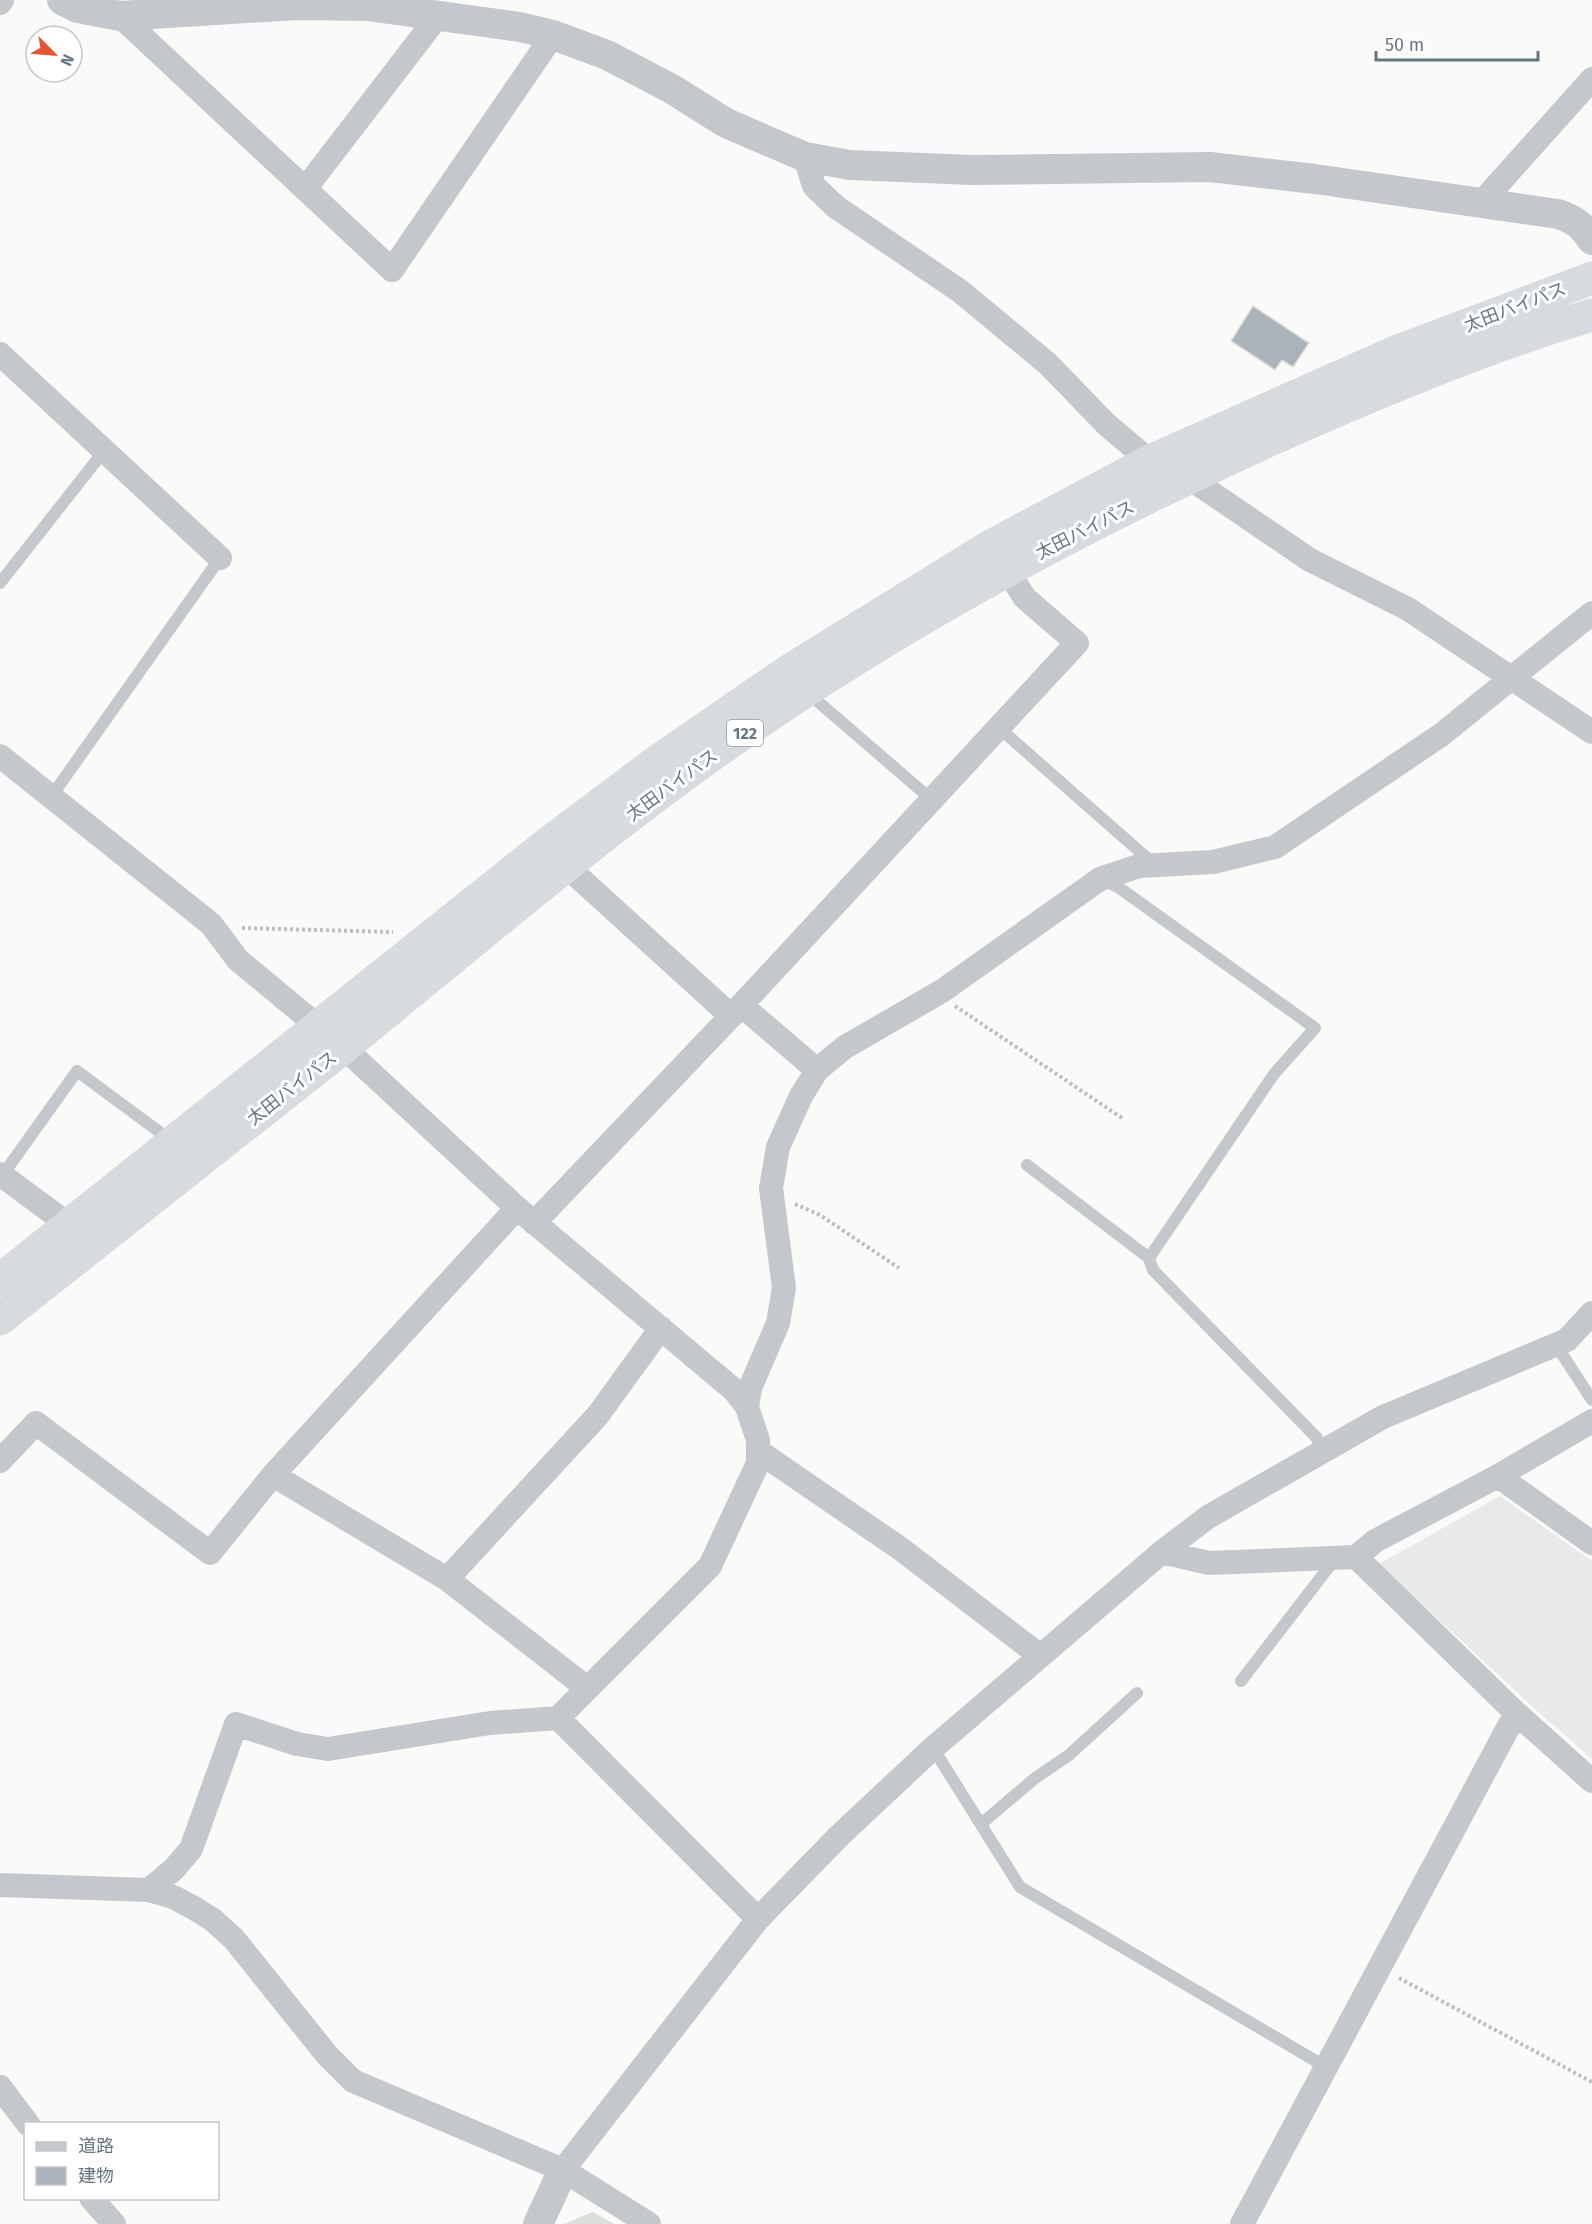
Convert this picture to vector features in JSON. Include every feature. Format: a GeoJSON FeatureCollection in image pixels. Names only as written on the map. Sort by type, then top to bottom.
{"type":"FeatureCollection","features":[{"type":"Feature","properties":{"kind":"highway","name":"太田バイパス"},"geometry":{"type":"LineString","coordinates":[[0,1280],[316,1027],[659,760],[790,670],[989,547],[1150,460],[1393,353],[1592,278]]}},
{"type":"Feature","properties":{"kind":"highway","name":"太田バイパス"},"geometry":{"type":"LineString","coordinates":[[0,1318],[344,1047],[565,866],[698,765],[904,629],[1007,570],[1188,477],[1406,380],[1592,315]]}},
{"type":"Feature","properties":{"kind":"street"},"geometry":{"type":"LineString","coordinates":[[62,0],[78,8],[120,16],[159,7],[298,5],[367,6],[458,12],[553,35],[607,55],[672,89],[726,123],[805,157],[850,165],[972,170],[1210,167],[1315,179],[1481,203],[1572,219],[1583,227],[1592,240]]}},
{"type":"Feature","properties":{"kind":"street"},"geometry":{"type":"LineString","coordinates":[[305,189],[458,12]]}},
{"type":"Feature","properties":{"kind":"street"},"geometry":{"type":"LineString","coordinates":[[120,16],[392,270],[553,35]]}},
{"type":"Feature","properties":{"kind":"street"},"geometry":{"type":"LineString","coordinates":[[1481,203],[1592,79]]}},
{"type":"Feature","properties":{"kind":"street"},"geometry":{"type":"LineString","coordinates":[[805,157],[814,186],[836,207],[960,291],[1048,364],[1107,425],[1150,460],[1188,477],[1310,560],[1408,609],[1592,732]]}},
{"type":"Feature","properties":{"kind":"street"},"geometry":{"type":"LineString","coordinates":[[0,354],[220,558]]}},
{"type":"Feature","properties":{"kind":"street"},"geometry":{"type":"LineString","coordinates":[[0,1461],[36,1423],[210,1553],[273,1475],[526,1216],[736,1011],[1077,643],[1025,598],[1007,570]]}},
{"type":"Feature","properties":{"kind":"street"},"geometry":{"type":"LineString","coordinates":[[747,1407],[750,1388],[778,1323],[784,1288],[772,1193],[778,1147],[801,1096],[817,1070],[845,1047],[937,994],[1100,879],[1139,866],[1213,862],[1275,847],[1441,735],[1592,613]]}},
{"type":"Feature","properties":{"kind":"street"},"geometry":{"type":"LineString","coordinates":[[1,758],[213,927],[238,960],[316,1027],[344,1047],[526,1216],[734,1390],[747,1407],[758,1440],[758,1463],[710,1566],[558,1718],[490,1723],[328,1749],[297,1744],[236,1724],[191,1849],[174,1869],[149,1890]]}},
{"type":"Feature","properties":{"kind":"street"},"geometry":{"type":"LineString","coordinates":[[565,866],[736,1011],[817,1070]]}},
{"type":"Feature","properties":{"kind":"street"},"geometry":{"type":"LineString","coordinates":[[1,1175],[69,1225]]}},
{"type":"Feature","properties":{"kind":"street"},"geometry":{"type":"LineString","coordinates":[[538,2224],[563,2170],[758,1919],[839,1836],[933,1748],[1039,1655],[1162,1552],[1208,1517],[1383,1417],[1567,1340],[1592,1313]]}},
{"type":"Feature","properties":{"kind":"street"},"geometry":{"type":"LineString","coordinates":[[447,1579],[598,1415],[661,1328]]}},
{"type":"Feature","properties":{"kind":"street"},"geometry":{"type":"LineString","coordinates":[[1162,1552],[1209,1563],[1346,1557],[1498,1476],[1591,1418]]}},
{"type":"Feature","properties":{"kind":"street"},"geometry":{"type":"LineString","coordinates":[[758,1451],[901,1549],[1039,1655]]}},
{"type":"Feature","properties":{"kind":"street"},"geometry":{"type":"LineString","coordinates":[[273,1475],[447,1579],[587,1688]]}},
{"type":"Feature","properties":{"kind":"street"},"geometry":{"type":"LineString","coordinates":[[1498,1476],[1592,1544]]}},
{"type":"Feature","properties":{"kind":"street"},"geometry":{"type":"LineString","coordinates":[[1346,1557],[1592,1781]]}},
{"type":"Feature","properties":{"kind":"street"},"geometry":{"type":"LineString","coordinates":[[1242,2224],[1516,1713]]}},
{"type":"Feature","properties":{"kind":"street"},"geometry":{"type":"LineString","coordinates":[[558,1718],[758,1919]]}},
{"type":"Feature","properties":{"kind":"street"},"geometry":{"type":"LineString","coordinates":[[0,1886],[149,1890],[173,1897],[213,1920],[234,1939],[327,2055],[353,2081],[563,2170],[649,2224]]}},
{"type":"Feature","properties":{"kind":"street"},"geometry":{"type":"LineString","coordinates":[[0,2087],[26,2122]]}},
{"type":"Feature","properties":{"kind":"lane"},"geometry":{"type":"LineString","coordinates":[[0,583],[104,451]]}},
{"type":"Feature","properties":{"kind":"lane"},"geometry":{"type":"LineString","coordinates":[[51,797],[220,558]]}},
{"type":"Feature","properties":{"kind":"lane"},"geometry":{"type":"LineString","coordinates":[[807,692],[932,800]]}},
{"type":"Feature","properties":{"kind":"lane"},"geometry":{"type":"LineString","coordinates":[[998,727],[1155,865]]}},
{"type":"Feature","properties":{"kind":"lane"},"geometry":{"type":"LineString","coordinates":[[1100,879],[1118,887],[1315,1028],[1274,1074],[1149,1258]]}},
{"type":"Feature","properties":{"kind":"lane"},"geometry":{"type":"LineString","coordinates":[[1,1175],[76,1071],[173,1142]]}},
{"type":"Feature","properties":{"kind":"lane"},"geometry":{"type":"LineString","coordinates":[[1028,1165],[1149,1258],[1153,1270],[1317,1438],[1322,1450]]}},
{"type":"Feature","properties":{"kind":"lane"},"geometry":{"type":"LineString","coordinates":[[1556,1345],[1591,1418]]}},
{"type":"Feature","properties":{"kind":"lane"},"geometry":{"type":"LineString","coordinates":[[1240,1681],[1346,1557]]}},
{"type":"Feature","properties":{"kind":"lane"},"geometry":{"type":"LineString","coordinates":[[981,1824],[1034,1779],[1069,1755],[1137,1693]]}},
{"type":"Feature","properties":{"kind":"lane"},"geometry":{"type":"LineString","coordinates":[[933,1748],[1020,1887],[1326,2067]]}},
{"type":"Feature","properties":{"kind":"path"},"geometry":{"type":"LineString","coordinates":[[213,927],[395,932],[409,954]]}},
{"type":"Feature","properties":{"kind":"path"},"geometry":{"type":"LineString","coordinates":[[937,994],[1122,1118]]}},
{"type":"Feature","properties":{"kind":"path"},"geometry":{"type":"LineString","coordinates":[[772,1193],[820,1215],[899,1268]]}},
{"type":"Feature","properties":{"kind":"path"},"geometry":{"type":"LineString","coordinates":[[1379,1968],[1592,2082]]}},
{"type":"Feature","properties":{"kind":"shaded area"},"geometry":{"type":"Polygon","coordinates":[[[1500,1496],[1592,1561],[1592,1759],[1379,1564],[1500,1496]]]}},
{"type":"Feature","properties":{"kind":"shaded area"},"geometry":{"type":"Polygon","coordinates":[[[593,2212],[614,2224],[564,2224],[593,2212]]]}},
{"type":"Feature","properties":{"kind":"building"},"geometry":{"type":"Polygon","coordinates":[[[1253,306],[1309,343],[1293,367],[1282,360],[1275,370],[1231,341],[1253,306]]]}}]}
